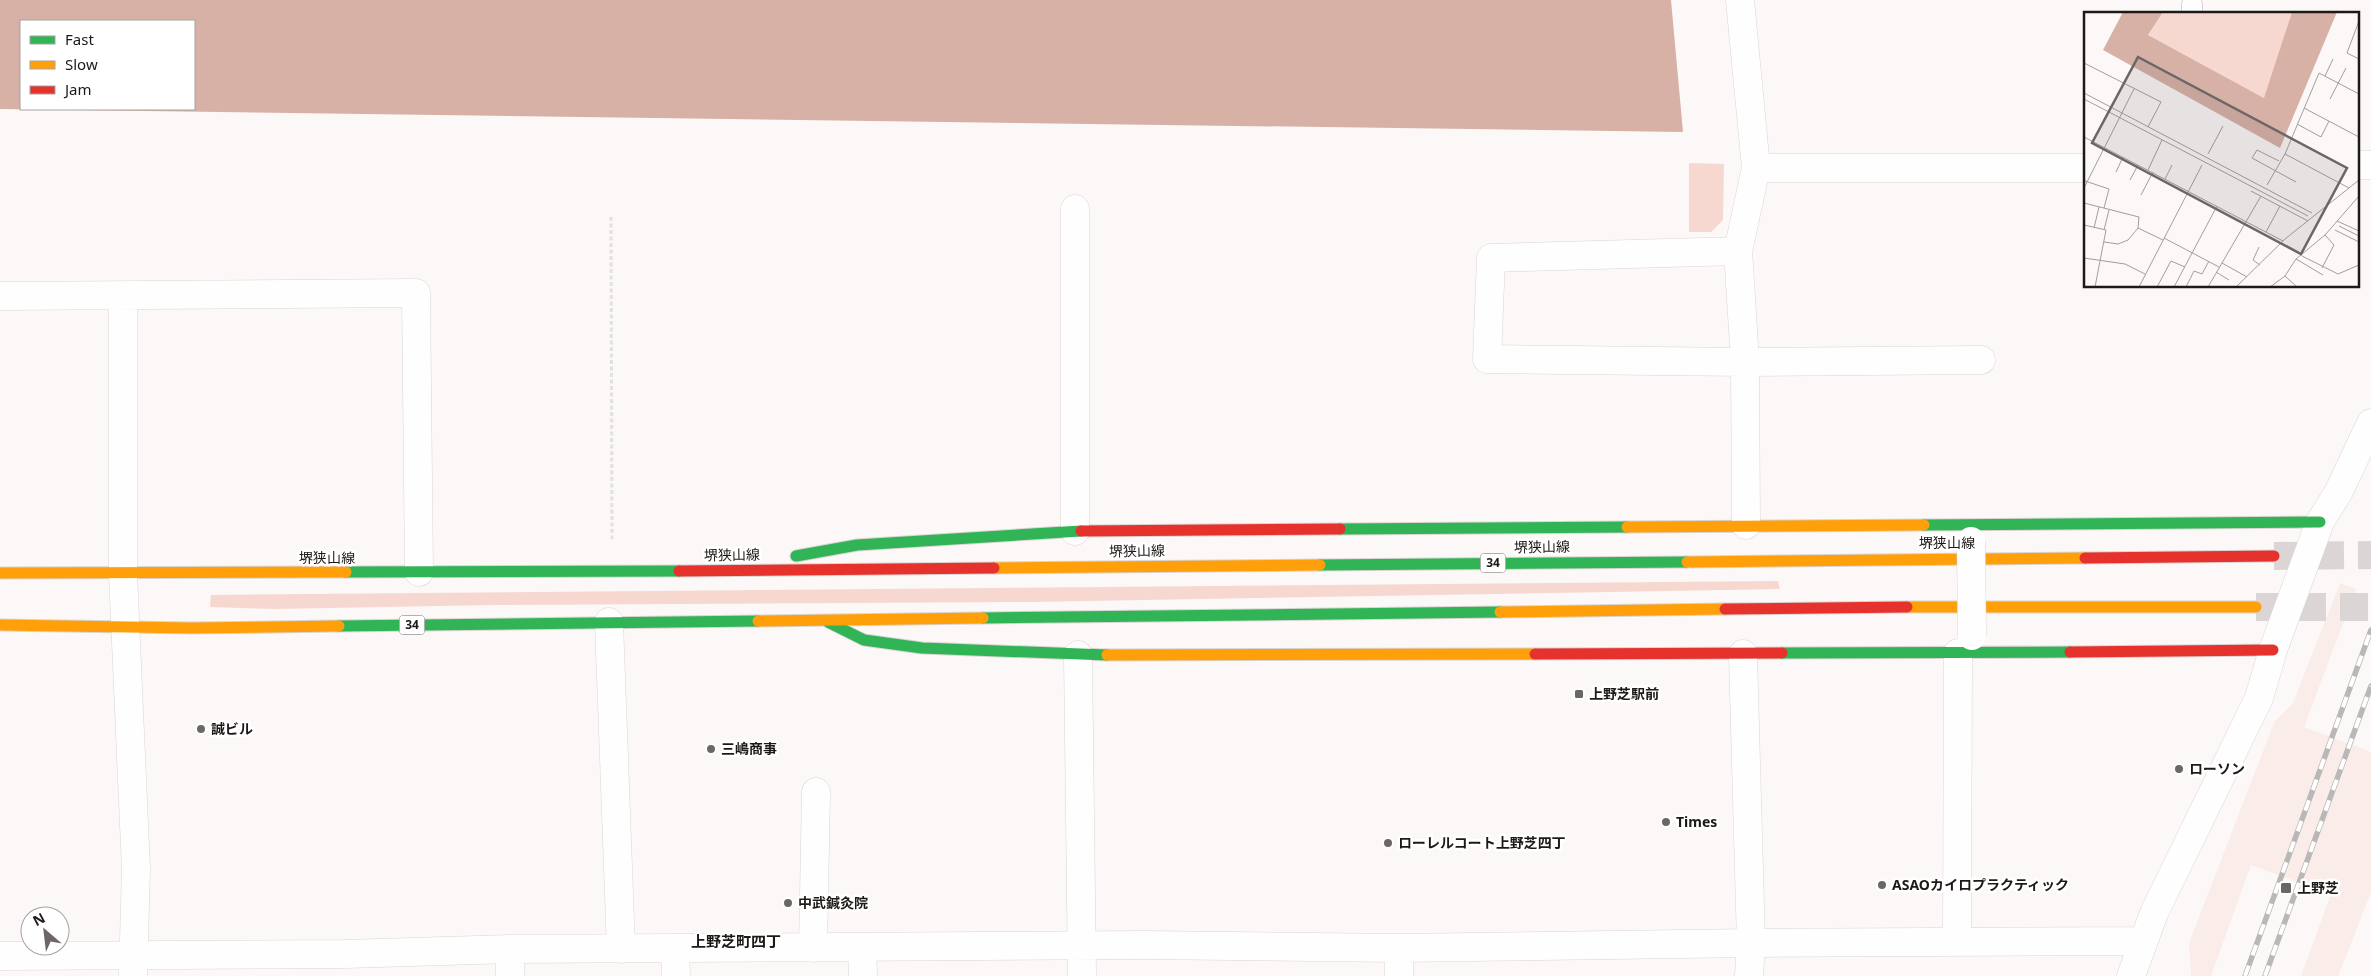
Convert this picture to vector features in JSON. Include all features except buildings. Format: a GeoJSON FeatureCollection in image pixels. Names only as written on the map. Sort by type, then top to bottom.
{"type":"FeatureCollection","features":[{"type":"Feature","properties":{"kind":"main road"},"geometry":{"type":"LineString","coordinates":[[711,570],[857,545],[1075,531],[1746,525],[1971,533],[2320,522]]}},
{"type":"Feature","properties":{"kind":"main road","name":"堺狭山線"},"geometry":{"type":"LineString","coordinates":[[0,573],[611,572],[2274,556]]}},
{"type":"Feature","properties":{"kind":"main road","name":"34"},"geometry":{"type":"LineString","coordinates":[[0,625],[192,628],[1931,607],[2256,607]]}},
{"type":"Feature","properties":{"kind":"main road"},"geometry":{"type":"LineString","coordinates":[[825,620],[864,640],[922,648],[1078,654],[1743,654],[1968,647],[2273,650]]}},
{"type":"Feature","properties":{"kind":"street"},"geometry":{"type":"LineString","coordinates":[[1740,0],[1756,168],[1738,251],[1746,362],[1746,525]]}},
{"type":"Feature","properties":{"kind":"street"},"geometry":{"type":"LineString","coordinates":[[2358,165],[2371,165]]}},
{"type":"Feature","properties":{"kind":"street"},"geometry":{"type":"LineString","coordinates":[[1756,168],[2084,168]]}},
{"type":"Feature","properties":{"kind":"street"},"geometry":{"type":"LineString","coordinates":[[1075,208],[1075,531]]}},
{"type":"Feature","properties":{"kind":"street"},"geometry":{"type":"LineString","coordinates":[[1738,251],[1491,258],[1487,359],[1746,362],[1981,360]]}},
{"type":"Feature","properties":{"kind":"street"},"geometry":{"type":"LineString","coordinates":[[0,296],[416,293],[419,572]]}},
{"type":"Feature","properties":{"kind":"street"},"geometry":{"type":"LineString","coordinates":[[123,296],[123,574],[136,869],[132,966]]}},
{"type":"Feature","properties":{"kind":"street"},"geometry":{"type":"LineString","coordinates":[[2131,976],[2154,913],[2259,698],[2273,650],[2320,522],[2339,491],[2371,423]]}},
{"type":"Feature","properties":{"kind":"street"},"geometry":{"type":"LineString","coordinates":[[1957,942],[1971,533]]}},
{"type":"Feature","properties":{"kind":"street"},"geometry":{"type":"LineString","coordinates":[[609,622],[621,949]]}},
{"type":"Feature","properties":{"kind":"street"},"geometry":{"type":"LineString","coordinates":[[1078,654],[1082,976]]}},
{"type":"Feature","properties":{"kind":"street"},"geometry":{"type":"LineString","coordinates":[[1743,654],[1751,943],[1749,976]]}},
{"type":"Feature","properties":{"kind":"street"},"geometry":{"type":"LineString","coordinates":[[813,948],[816,792]]}},
{"type":"Feature","properties":{"kind":"street"},"geometry":{"type":"LineString","coordinates":[[0,956],[132,966],[345,965],[510,949],[1082,946],[1399,948],[1751,943],[2143,942]]}},
{"type":"Feature","properties":{"kind":"street"},"geometry":{"type":"LineString","coordinates":[[862,947],[863,976]]}},
{"type":"Feature","properties":{"kind":"street"},"geometry":{"type":"LineString","coordinates":[[1399,948],[1399,976]]}},
{"type":"Feature","properties":{"kind":"street"},"geometry":{"type":"LineString","coordinates":[[510,949],[510,976]]}},
{"type":"Feature","properties":{"kind":"street"},"geometry":{"type":"LineString","coordinates":[[675,949],[676,976]]}},
{"type":"Feature","properties":{"kind":"path"},"geometry":{"type":"LineString","coordinates":[[611,217],[614,492],[611,572]]}},
{"type":"Feature","properties":{"kind":"shaded area"},"geometry":{"type":"Polygon","coordinates":[[[0,0],[1671,0],[1683,132],[73,110],[195,110],[195,20],[20,20],[20,109],[0,109],[0,0]]]}},
{"type":"Feature","properties":{"kind":"shaded area"},"geometry":{"type":"Polygon","coordinates":[[[1689,163],[1724,164],[1723,220],[1711,232],[1689,232],[1689,163]]]}},
{"type":"Feature","properties":{"kind":"shaded area"},"geometry":{"type":"Polygon","coordinates":[[[1778,581],[1780,589],[1030,602],[493,605],[274,609],[210,607],[211,595],[1778,581]]]}},
{"type":"Feature","properties":{"kind":"shaded area"},"geometry":{"type":"Polygon","coordinates":[[[2340,583],[2356,589],[2304,727],[2371,752],[2371,892],[2338,976],[2301,976],[2331,894],[2251,865],[2211,976],[2191,976],[2189,943],[2272,728],[2275,721],[2293,703],[2340,583]]]}},
{"type":"Feature","properties":{"kind":"tunnel"},"geometry":{"type":"LineString","coordinates":[[2274,556],[2371,555]]}},
{"type":"Feature","properties":{"kind":"tunnel"},"geometry":{"type":"LineString","coordinates":[[2256,607],[2371,607]]}},
{"type":"Feature","properties":{"kind":"railway"},"geometry":{"type":"LineString","coordinates":[[2245,976],[2371,630]]}},
{"type":"Feature","properties":{"kind":"railway"},"geometry":{"type":"LineString","coordinates":[[2265,976],[2371,686]]}},
{"type":"Feature","properties":{"kind":"traffic: fast"},"geometry":{"type":"LineString","coordinates":[[1924,525],[2320,522]]}},
{"type":"Feature","properties":{"kind":"traffic: fast"},"geometry":{"type":"LineString","coordinates":[[1340,529],[1627,527]]}},
{"type":"Feature","properties":{"kind":"traffic: fast"},"geometry":{"type":"LineString","coordinates":[[796,556],[857,545],[1081,531]]}},
{"type":"Feature","properties":{"kind":"traffic: fast"},"geometry":{"type":"LineString","coordinates":[[1320,565],[1687,562]]}},
{"type":"Feature","properties":{"kind":"traffic: fast"},"geometry":{"type":"LineString","coordinates":[[346,572],[679,571]]}},
{"type":"Feature","properties":{"kind":"traffic: fast"},"geometry":{"type":"LineString","coordinates":[[983,618],[1500,612]]}},
{"type":"Feature","properties":{"kind":"traffic: fast"},"geometry":{"type":"LineString","coordinates":[[339,626],[758,621]]}},
{"type":"Feature","properties":{"kind":"traffic: fast"},"geometry":{"type":"LineString","coordinates":[[828,622],[864,640],[922,648],[1107,655]]}},
{"type":"Feature","properties":{"kind":"traffic: fast"},"geometry":{"type":"LineString","coordinates":[[1782,653],[2070,652]]}},
{"type":"Feature","properties":{"kind":"traffic: slow"},"geometry":{"type":"LineString","coordinates":[[1627,527],[1924,525]]}},
{"type":"Feature","properties":{"kind":"traffic: slow"},"geometry":{"type":"LineString","coordinates":[[1687,562],[2085,558]]}},
{"type":"Feature","properties":{"kind":"traffic: slow"},"geometry":{"type":"LineString","coordinates":[[994,568],[1320,565]]}},
{"type":"Feature","properties":{"kind":"traffic: slow"},"geometry":{"type":"LineString","coordinates":[[0,573],[346,572]]}},
{"type":"Feature","properties":{"kind":"traffic: slow"},"geometry":{"type":"LineString","coordinates":[[1907,607],[2256,607]]}},
{"type":"Feature","properties":{"kind":"traffic: slow"},"geometry":{"type":"LineString","coordinates":[[1500,612],[1725,609]]}},
{"type":"Feature","properties":{"kind":"traffic: slow"},"geometry":{"type":"LineString","coordinates":[[758,621],[983,618]]}},
{"type":"Feature","properties":{"kind":"traffic: slow"},"geometry":{"type":"LineString","coordinates":[[0,625],[192,628],[339,626]]}},
{"type":"Feature","properties":{"kind":"traffic: slow"},"geometry":{"type":"LineString","coordinates":[[1107,655],[1535,654]]}},
{"type":"Feature","properties":{"kind":"traffic: jam"},"geometry":{"type":"LineString","coordinates":[[1081,531],[1340,529]]}},
{"type":"Feature","properties":{"kind":"traffic: jam"},"geometry":{"type":"LineString","coordinates":[[2085,558],[2274,556]]}},
{"type":"Feature","properties":{"kind":"traffic: jam"},"geometry":{"type":"LineString","coordinates":[[679,571],[994,568]]}},
{"type":"Feature","properties":{"kind":"traffic: jam"},"geometry":{"type":"LineString","coordinates":[[1725,609],[1907,607]]}},
{"type":"Feature","properties":{"kind":"traffic: jam"},"geometry":{"type":"LineString","coordinates":[[2070,652],[2273,650]]}},
{"type":"Feature","properties":{"kind":"traffic: jam"},"geometry":{"type":"LineString","coordinates":[[1535,654],[1782,653]]}},
{"type":"Feature","properties":{"kind":"place","name":"上野芝駅前"},"geometry":{"type":"Point","coordinates":[1579,694]}},
{"type":"Feature","properties":{"kind":"place","name":"誠ビル"},"geometry":{"type":"Point","coordinates":[201,729]}},
{"type":"Feature","properties":{"kind":"place","name":"三嶋商事"},"geometry":{"type":"Point","coordinates":[711,749]}},
{"type":"Feature","properties":{"kind":"place","name":"ローソン"},"geometry":{"type":"Point","coordinates":[2179,769]}},
{"type":"Feature","properties":{"kind":"place","name":"Times"},"geometry":{"type":"Point","coordinates":[1666,822]}},
{"type":"Feature","properties":{"kind":"place","name":"ローレルコート上野芝四丁"},"geometry":{"type":"Point","coordinates":[1388,843]}},
{"type":"Feature","properties":{"kind":"place","name":"ASAOカイロプラクティック"},"geometry":{"type":"Point","coordinates":[1882,885]}},
{"type":"Feature","properties":{"kind":"place","name":"上野芝"},"geometry":{"type":"Point","coordinates":[2286,888]}},
{"type":"Feature","properties":{"kind":"place","name":"中武鍼灸院"},"geometry":{"type":"Point","coordinates":[788,903]}},
{"type":"Feature","properties":{"kind":"district","name":"上野芝町四丁"},"geometry":{"type":"Point","coordinates":[736,942]}}]}
